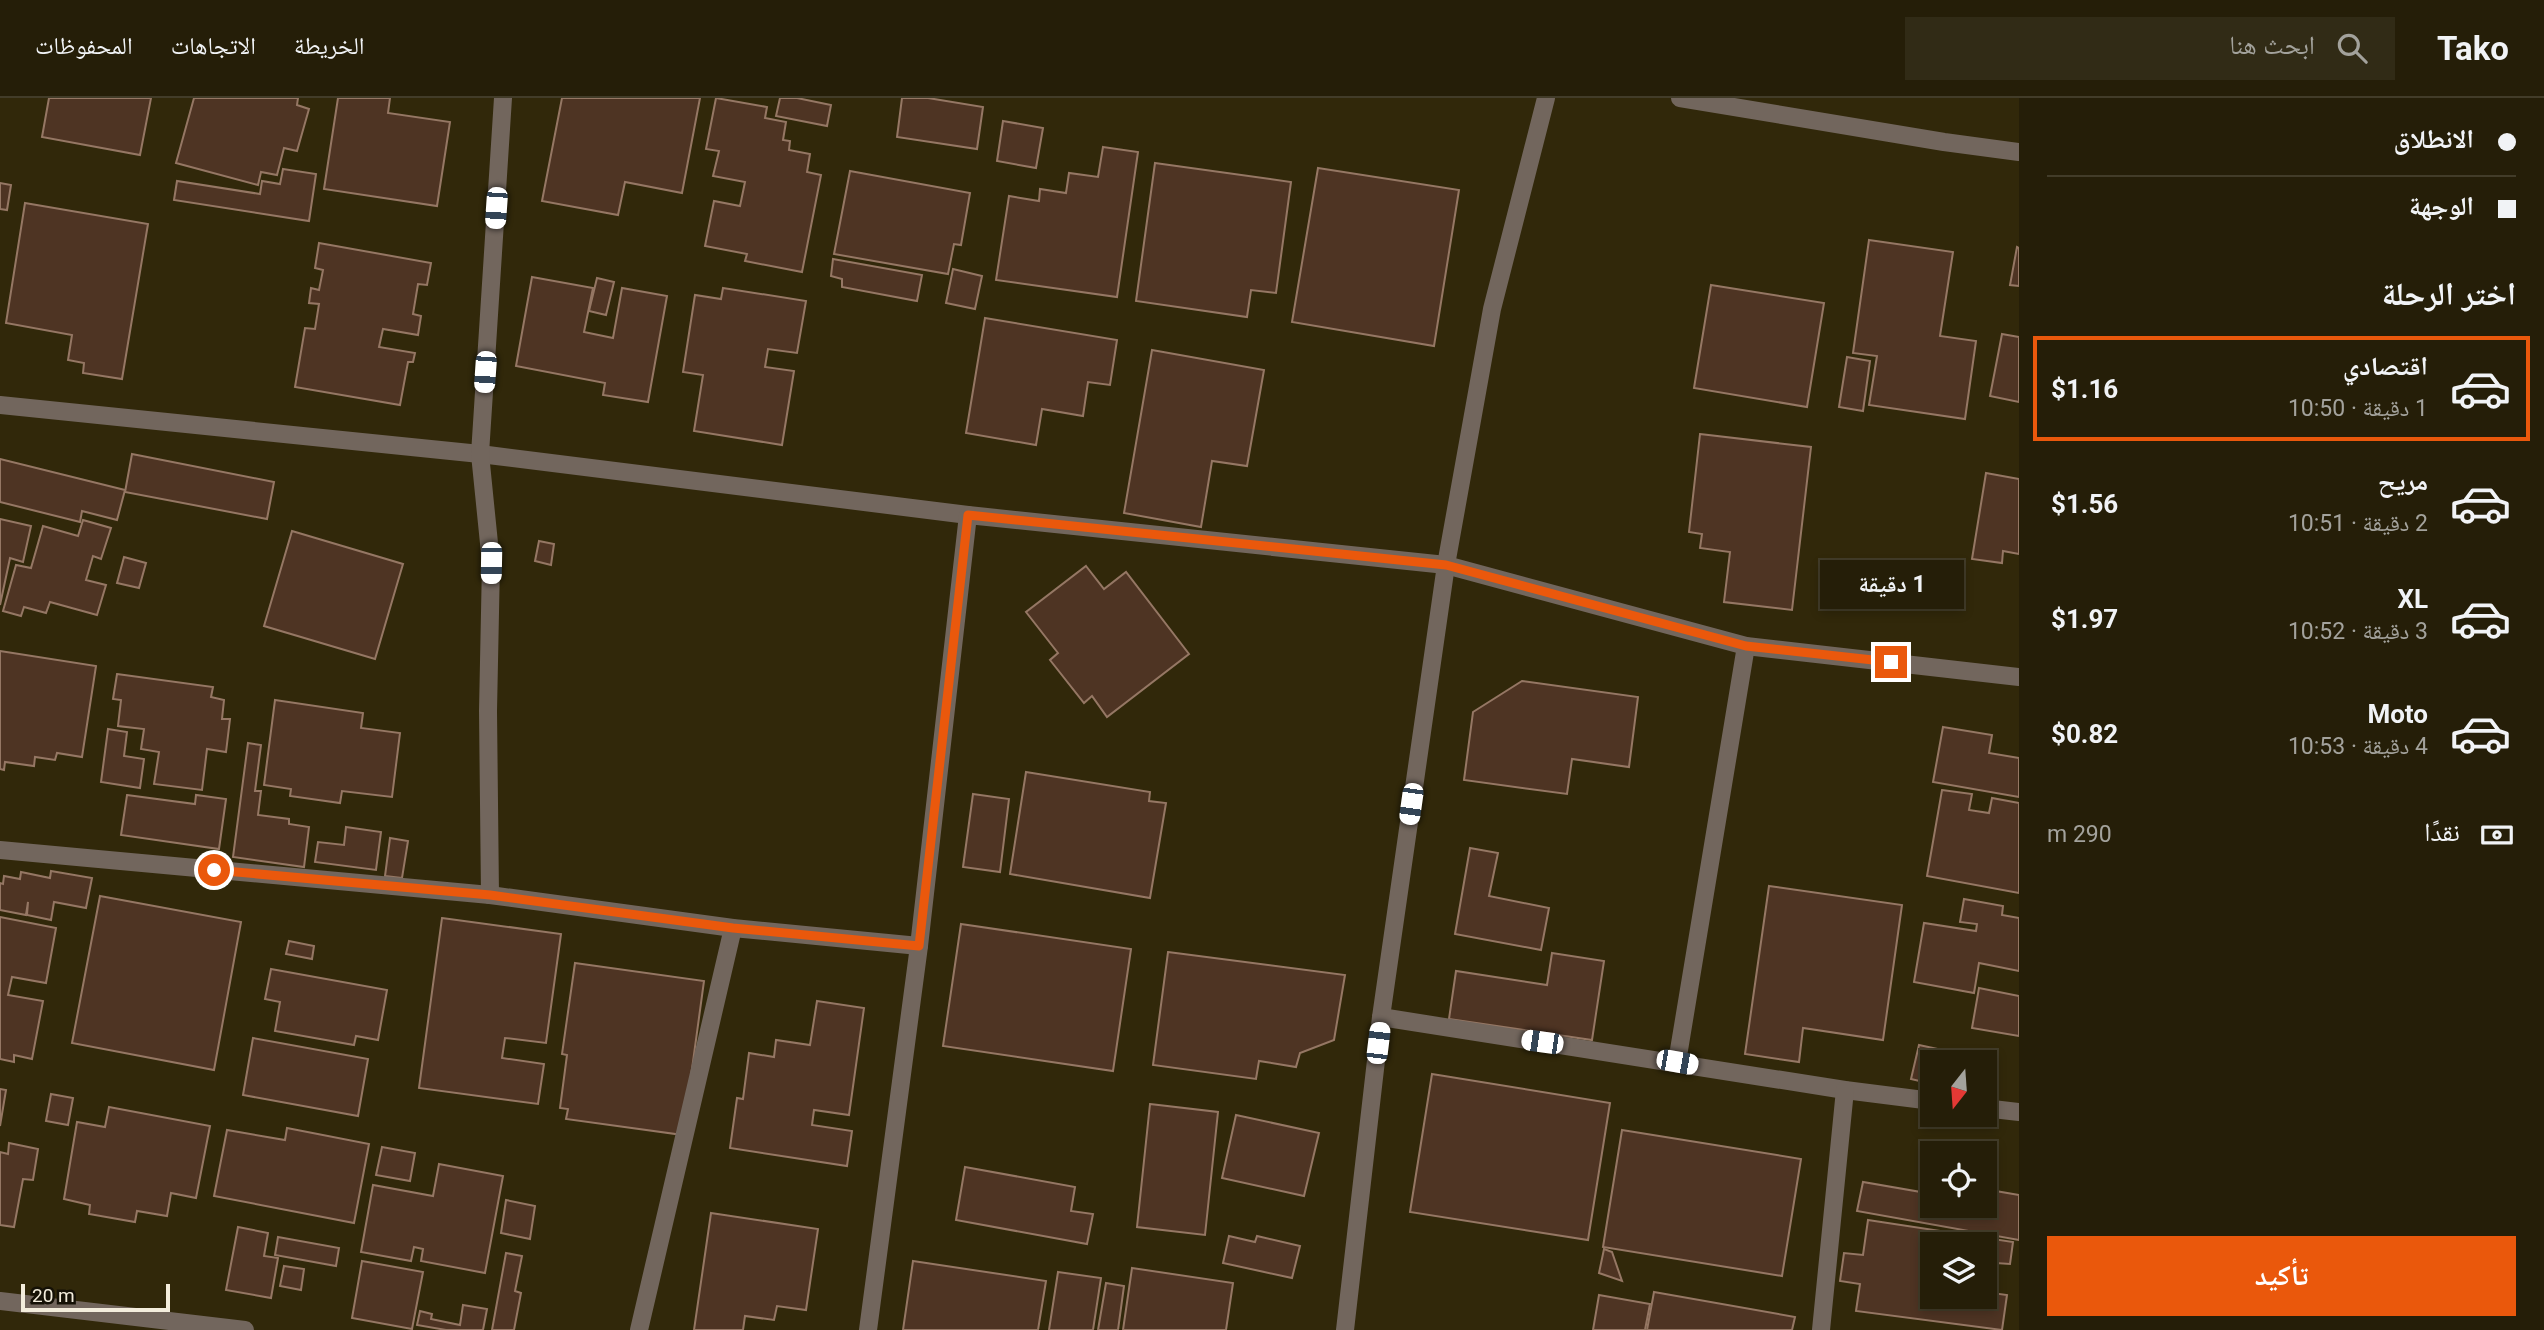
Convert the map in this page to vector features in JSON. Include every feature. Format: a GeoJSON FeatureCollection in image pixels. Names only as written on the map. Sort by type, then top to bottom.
{"type":"FeatureCollection","features":[{"type":"Feature","properties":{"kind":"street"},"geometry":{"type":"LineString","coordinates":[[490,895],[488,711],[491,563],[480,454],[503,98]]}},
{"type":"Feature","properties":{"kind":"street"},"geometry":{"type":"LineString","coordinates":[[1345,1330],[1381,1017],[1446,565],[1492,309],[1546,98]]}},
{"type":"Feature","properties":{"kind":"street"},"geometry":{"type":"LineString","coordinates":[[1680,98],[2019,152]]}},
{"type":"Feature","properties":{"kind":"street"},"geometry":{"type":"LineString","coordinates":[[0,405],[480,454],[968,515],[1446,565],[1746,646],[2019,677]]}},
{"type":"Feature","properties":{"kind":"street"},"geometry":{"type":"LineString","coordinates":[[868,1330],[919,946],[968,515]]}},
{"type":"Feature","properties":{"kind":"street"},"geometry":{"type":"LineString","coordinates":[[1677,1062],[1746,646]]}},
{"type":"Feature","properties":{"kind":"street"},"geometry":{"type":"LineString","coordinates":[[0,850],[490,895],[733,928],[919,946]]}},
{"type":"Feature","properties":{"kind":"street"},"geometry":{"type":"LineString","coordinates":[[639,1330],[733,928]]}},
{"type":"Feature","properties":{"kind":"street"},"geometry":{"type":"LineString","coordinates":[[1381,1017],[1920,1099]]}},
{"type":"Feature","properties":{"kind":"street"},"geometry":{"type":"LineString","coordinates":[[1821,1330],[1845,1090]]}},
{"type":"Feature","properties":{"kind":"street"},"geometry":{"type":"LineString","coordinates":[[1997,1109],[2019,1112]]}},
{"type":"Feature","properties":{"kind":"street"},"geometry":{"type":"LineString","coordinates":[[0,1301],[245,1330]]}},
{"type":"Feature","properties":{"kind":"building"},"geometry":{"type":"Polygon","coordinates":[[[49,98],[151,98],[140,155],[42,137],[49,98]]]}},
{"type":"Feature","properties":{"kind":"building"},"geometry":{"type":"Polygon","coordinates":[[[194,98],[298,98],[297,105],[309,109],[297,151],[284,148],[277,175],[261,172],[258,185],[176,163],[194,98]]]}},
{"type":"Feature","properties":{"kind":"building"},"geometry":{"type":"Polygon","coordinates":[[[338,98],[390,98],[388,113],[450,122],[437,206],[324,189],[338,98]]]}},
{"type":"Feature","properties":{"kind":"building"},"geometry":{"type":"Polygon","coordinates":[[[562,98],[700,98],[682,193],[625,182],[618,215],[542,201],[562,98]]]}},
{"type":"Feature","properties":{"kind":"building"},"geometry":{"type":"Polygon","coordinates":[[[716,98],[767,107],[765,118],[786,122],[783,140],[790,141],[789,150],[810,154],[807,172],[821,175],[802,272],[745,261],[747,254],[705,246],[714,201],[740,206],[745,182],[713,176],[719,151],[706,149],[716,98]]]}},
{"type":"Feature","properties":{"kind":"building"},"geometry":{"type":"Polygon","coordinates":[[[780,98],[797,98],[831,105],[827,126],[776,116],[780,98]]]}},
{"type":"Feature","properties":{"kind":"building"},"geometry":{"type":"Polygon","coordinates":[[[902,98],[928,98],[983,107],[977,149],[897,137],[902,98]]]}},
{"type":"Feature","properties":{"kind":"building"},"geometry":{"type":"Polygon","coordinates":[[[1003,121],[1043,128],[1036,168],[997,161],[1003,121]]]}},
{"type":"Feature","properties":{"kind":"building"},"geometry":{"type":"Polygon","coordinates":[[[1103,147],[1138,152],[1117,297],[996,280],[1009,196],[1039,201],[1040,189],[1066,193],[1069,173],[1098,177],[1103,147]]]}},
{"type":"Feature","properties":{"kind":"building"},"geometry":{"type":"Polygon","coordinates":[[[1155,163],[1291,182],[1276,293],[1251,290],[1247,317],[1136,301],[1155,163]]]}},
{"type":"Feature","properties":{"kind":"building"},"geometry":{"type":"Polygon","coordinates":[[[1318,168],[1459,190],[1434,346],[1292,322],[1318,168]]]}},
{"type":"Feature","properties":{"kind":"building"},"geometry":{"type":"Polygon","coordinates":[[[283,169],[316,174],[309,221],[174,200],[177,181],[260,194],[262,181],[280,184],[283,169]]]}},
{"type":"Feature","properties":{"kind":"building"},"geometry":{"type":"Polygon","coordinates":[[[850,171],[970,193],[961,245],[954,244],[948,274],[834,254],[850,171]]]}},
{"type":"Feature","properties":{"kind":"building"},"geometry":{"type":"Polygon","coordinates":[[[0,183],[11,185],[7,210],[0,209],[0,183]]]}},
{"type":"Feature","properties":{"kind":"building"},"geometry":{"type":"Polygon","coordinates":[[[25,203],[148,224],[122,379],[83,373],[84,363],[68,360],[72,335],[6,323],[25,203]]]}},
{"type":"Feature","properties":{"kind":"building"},"geometry":{"type":"Polygon","coordinates":[[[1869,240],[1953,252],[1940,336],[1976,341],[1965,419],[1869,405],[1877,356],[1853,353],[1869,240]]]}},
{"type":"Feature","properties":{"kind":"building"},"geometry":{"type":"Polygon","coordinates":[[[319,243],[431,263],[427,285],[418,284],[413,314],[421,316],[418,335],[383,329],[379,347],[415,353],[413,362],[408,362],[400,405],[295,387],[305,328],[315,329],[319,304],[309,303],[311,288],[319,290],[323,270],[315,268],[319,243]]]}},
{"type":"Feature","properties":{"kind":"building"},"geometry":{"type":"Polygon","coordinates":[[[2017,247],[2019,248],[2019,286],[2010,285],[2017,247]]]}},
{"type":"Feature","properties":{"kind":"building"},"geometry":{"type":"Polygon","coordinates":[[[833,259],[922,275],[917,301],[842,287],[842,279],[831,276],[833,259]]]}},
{"type":"Feature","properties":{"kind":"building"},"geometry":{"type":"Polygon","coordinates":[[[953,269],[982,276],[975,309],[946,303],[953,269]]]}},
{"type":"Feature","properties":{"kind":"building"},"geometry":{"type":"Polygon","coordinates":[[[532,277],[593,288],[584,332],[613,338],[622,288],[667,296],[648,402],[603,395],[605,383],[516,366],[532,277]]]}},
{"type":"Feature","properties":{"kind":"building"},"geometry":{"type":"Polygon","coordinates":[[[597,278],[614,282],[606,315],[589,311],[597,278]]]}},
{"type":"Feature","properties":{"kind":"building"},"geometry":{"type":"Polygon","coordinates":[[[1711,285],[1824,303],[1807,407],[1694,388],[1711,285]]]}},
{"type":"Feature","properties":{"kind":"building"},"geometry":{"type":"Polygon","coordinates":[[[723,288],[806,301],[797,353],[768,349],[765,367],[794,371],[782,445],[694,431],[703,375],[683,372],[695,295],[721,299],[723,288]]]}},
{"type":"Feature","properties":{"kind":"building"},"geometry":{"type":"Polygon","coordinates":[[[985,318],[1117,340],[1110,385],[1088,382],[1083,416],[1042,409],[1036,445],[966,433],[985,318]]]}},
{"type":"Feature","properties":{"kind":"building"},"geometry":{"type":"Polygon","coordinates":[[[2002,334],[2019,337],[2019,402],[1990,396],[2002,334]]]}},
{"type":"Feature","properties":{"kind":"building"},"geometry":{"type":"Polygon","coordinates":[[[1152,350],[1264,370],[1247,466],[1212,461],[1201,527],[1124,513],[1152,350]]]}},
{"type":"Feature","properties":{"kind":"building"},"geometry":{"type":"Polygon","coordinates":[[[1847,357],[1870,361],[1863,411],[1839,407],[1847,357]]]}},
{"type":"Feature","properties":{"kind":"building"},"geometry":{"type":"Polygon","coordinates":[[[1700,434],[1811,447],[1792,610],[1724,602],[1730,552],[1700,548],[1702,534],[1689,532],[1700,434]]]}},
{"type":"Feature","properties":{"kind":"building"},"geometry":{"type":"Polygon","coordinates":[[[132,454],[274,482],[267,519],[125,492],[132,454]]]}},
{"type":"Feature","properties":{"kind":"building"},"geometry":{"type":"Polygon","coordinates":[[[0,459],[125,490],[117,520],[82,511],[80,522],[0,502],[0,459]]]}},
{"type":"Feature","properties":{"kind":"building"},"geometry":{"type":"Polygon","coordinates":[[[1986,473],[2019,479],[2019,554],[2003,551],[2002,563],[1972,559],[1986,473]]]}},
{"type":"Feature","properties":{"kind":"building"},"geometry":{"type":"Polygon","coordinates":[[[0,519],[31,526],[23,562],[10,558],[0,605],[0,519]]]}},
{"type":"Feature","properties":{"kind":"building"},"geometry":{"type":"Polygon","coordinates":[[[83,520],[111,528],[101,559],[93,556],[86,580],[106,585],[97,615],[50,602],[46,613],[24,607],[21,616],[3,611],[16,565],[31,568],[43,526],[78,536],[83,520]]]}},
{"type":"Feature","properties":{"kind":"building"},"geometry":{"type":"Polygon","coordinates":[[[292,531],[403,564],[375,659],[264,626],[292,531]]]}},
{"type":"Feature","properties":{"kind":"building"},"geometry":{"type":"Polygon","coordinates":[[[539,541],[554,544],[551,565],[535,561],[539,541]]]}},
{"type":"Feature","properties":{"kind":"building"},"geometry":{"type":"Polygon","coordinates":[[[124,557],[146,563],[139,588],[117,583],[124,557]]]}},
{"type":"Feature","properties":{"kind":"building"},"geometry":{"type":"Polygon","coordinates":[[[1086,566],[1104,589],[1126,572],[1189,654],[1107,717],[1092,696],[1084,703],[1050,660],[1058,653],[1026,612],[1086,566]]]}},
{"type":"Feature","properties":{"kind":"building"},"geometry":{"type":"Polygon","coordinates":[[[0,651],[96,666],[82,757],[57,753],[55,760],[35,757],[34,766],[5,762],[4,770],[0,769],[0,651]]]}},
{"type":"Feature","properties":{"kind":"building"},"geometry":{"type":"Polygon","coordinates":[[[117,674],[213,687],[211,697],[224,700],[222,719],[230,719],[226,752],[207,749],[202,790],[154,784],[159,752],[141,749],[144,729],[118,726],[121,700],[113,699],[117,674]]]}},
{"type":"Feature","properties":{"kind":"building"},"geometry":{"type":"Polygon","coordinates":[[[1522,681],[1638,697],[1629,767],[1572,759],[1567,794],[1464,780],[1473,712],[1522,681]]]}},
{"type":"Feature","properties":{"kind":"building"},"geometry":{"type":"Polygon","coordinates":[[[275,700],[363,713],[361,728],[400,733],[392,797],[342,791],[340,803],[290,796],[291,789],[264,785],[275,700]]]}},
{"type":"Feature","properties":{"kind":"building"},"geometry":{"type":"Polygon","coordinates":[[[1943,727],[1992,735],[1989,753],[2019,758],[2019,797],[1933,782],[1943,727]]]}},
{"type":"Feature","properties":{"kind":"building"},"geometry":{"type":"Polygon","coordinates":[[[108,729],[127,732],[124,756],[144,759],[140,788],[101,782],[108,729]]]}},
{"type":"Feature","properties":{"kind":"building"},"geometry":{"type":"Polygon","coordinates":[[[248,743],[261,745],[255,791],[261,791],[258,815],[289,819],[289,824],[309,827],[304,867],[233,857],[248,743]]]}},
{"type":"Feature","properties":{"kind":"building"},"geometry":{"type":"Polygon","coordinates":[[[1026,772],[1150,792],[1149,801],[1166,803],[1150,898],[1010,874],[1026,772]]]}},
{"type":"Feature","properties":{"kind":"building"},"geometry":{"type":"Polygon","coordinates":[[[1942,790],[1972,794],[1969,810],[1989,813],[1992,798],[2019,803],[2019,893],[1927,876],[1942,790]]]}},
{"type":"Feature","properties":{"kind":"building"},"geometry":{"type":"Polygon","coordinates":[[[973,794],[1009,799],[1000,872],[963,867],[973,794]]]}},
{"type":"Feature","properties":{"kind":"building"},"geometry":{"type":"Polygon","coordinates":[[[127,795],[195,804],[196,795],[226,799],[219,849],[121,835],[127,795]]]}},
{"type":"Feature","properties":{"kind":"building"},"geometry":{"type":"Polygon","coordinates":[[[346,827],[381,832],[376,870],[315,862],[318,842],[344,845],[346,827]]]}},
{"type":"Feature","properties":{"kind":"building"},"geometry":{"type":"Polygon","coordinates":[[[390,838],[408,841],[402,878],[385,876],[390,838]]]}},
{"type":"Feature","properties":{"kind":"building"},"geometry":{"type":"Polygon","coordinates":[[[1470,848],[1498,853],[1489,896],[1549,908],[1541,950],[1455,934],[1470,848]]]}},
{"type":"Feature","properties":{"kind":"building"},"geometry":{"type":"Polygon","coordinates":[[[51,871],[92,878],[86,908],[54,902],[51,920],[27,915],[28,902],[26,915],[0,910],[0,883],[3,884],[4,876],[20,879],[21,872],[50,878],[51,871]]]}},
{"type":"Feature","properties":{"kind":"building"},"geometry":{"type":"Polygon","coordinates":[[[1769,886],[1902,905],[1883,1040],[1803,1028],[1799,1062],[1745,1054],[1769,886]]]}},
{"type":"Feature","properties":{"kind":"building"},"geometry":{"type":"Polygon","coordinates":[[[100,896],[241,922],[214,1070],[72,1043],[100,896]]]}},
{"type":"Feature","properties":{"kind":"building"},"geometry":{"type":"Polygon","coordinates":[[[1964,899],[2003,906],[2002,915],[2019,918],[2019,971],[1979,963],[1974,993],[1914,982],[1924,923],[1976,931],[1977,924],[1960,922],[1964,899]]]}},
{"type":"Feature","properties":{"kind":"building"},"geometry":{"type":"Polygon","coordinates":[[[0,917],[56,928],[46,983],[12,977],[8,995],[43,1001],[32,1059],[14,1055],[14,1062],[0,1059],[0,917]]]}},
{"type":"Feature","properties":{"kind":"building"},"geometry":{"type":"Polygon","coordinates":[[[442,918],[561,934],[546,1043],[505,1038],[502,1058],[544,1064],[538,1104],[419,1088],[442,918]]]}},
{"type":"Feature","properties":{"kind":"building"},"geometry":{"type":"Polygon","coordinates":[[[961,924],[1131,949],[1113,1071],[943,1046],[961,924]]]}},
{"type":"Feature","properties":{"kind":"building"},"geometry":{"type":"Polygon","coordinates":[[[289,941],[314,946],[312,959],[286,954],[289,941]]]}},
{"type":"Feature","properties":{"kind":"building"},"geometry":{"type":"Polygon","coordinates":[[[1168,952],[1345,975],[1334,1040],[1300,1053],[1296,1067],[1259,1061],[1256,1079],[1153,1065],[1168,952]]]}},
{"type":"Feature","properties":{"kind":"building"},"geometry":{"type":"Polygon","coordinates":[[[1552,953],[1604,961],[1592,1040],[1449,1019],[1456,971],[1547,985],[1552,953]]]}},
{"type":"Feature","properties":{"kind":"building"},"geometry":{"type":"Polygon","coordinates":[[[575,963],[704,981],[683,1135],[566,1119],[568,1109],[560,1108],[567,1055],[562,1054],[575,963]]]}},
{"type":"Feature","properties":{"kind":"building"},"geometry":{"type":"Polygon","coordinates":[[[271,969],[387,990],[378,1040],[356,1036],[354,1045],[275,1031],[280,1002],[265,999],[271,969]]]}},
{"type":"Feature","properties":{"kind":"building"},"geometry":{"type":"Polygon","coordinates":[[[1979,988],[2019,996],[2019,1036],[1972,1028],[1979,988]]]}},
{"type":"Feature","properties":{"kind":"building"},"geometry":{"type":"Polygon","coordinates":[[[817,1001],[864,1008],[849,1115],[814,1110],[812,1125],[852,1131],[847,1166],[730,1148],[737,1098],[743,1099],[749,1053],[774,1057],[776,1040],[810,1045],[817,1001]]]}},
{"type":"Feature","properties":{"kind":"building"},"geometry":{"type":"Polygon","coordinates":[[[253,1038],[368,1059],[358,1116],[243,1095],[253,1038]]]}},
{"type":"Feature","properties":{"kind":"building"},"geometry":{"type":"Polygon","coordinates":[[[1919,1045],[1942,1050],[1920,1050],[1920,1081],[1911,1079],[1919,1045]]]}},
{"type":"Feature","properties":{"kind":"building"},"geometry":{"type":"Polygon","coordinates":[[[1432,1074],[1610,1103],[1588,1240],[1410,1212],[1432,1074]]]}},
{"type":"Feature","properties":{"kind":"building"},"geometry":{"type":"Polygon","coordinates":[[[0,1089],[6,1090],[0,1126],[0,1089]]]}},
{"type":"Feature","properties":{"kind":"building"},"geometry":{"type":"Polygon","coordinates":[[[51,1094],[73,1098],[68,1125],[46,1121],[51,1094]]]}},
{"type":"Feature","properties":{"kind":"building"},"geometry":{"type":"Polygon","coordinates":[[[1150,1104],[1218,1112],[1205,1235],[1137,1227],[1150,1104]]]}},
{"type":"Feature","properties":{"kind":"building"},"geometry":{"type":"Polygon","coordinates":[[[109,1107],[210,1126],[196,1198],[171,1193],[167,1216],[137,1211],[135,1222],[89,1214],[90,1205],[64,1199],[77,1122],[105,1127],[109,1107]]]}},
{"type":"Feature","properties":{"kind":"building"},"geometry":{"type":"Polygon","coordinates":[[[1236,1115],[1319,1133],[1304,1196],[1222,1178],[1236,1115]]]}},
{"type":"Feature","properties":{"kind":"building"},"geometry":{"type":"Polygon","coordinates":[[[287,1128],[369,1144],[354,1223],[214,1196],[227,1130],[285,1140],[287,1128]]]}},
{"type":"Feature","properties":{"kind":"building"},"geometry":{"type":"Polygon","coordinates":[[[1622,1130],[1801,1159],[1782,1276],[1603,1247],[1622,1130]]]}},
{"type":"Feature","properties":{"kind":"building"},"geometry":{"type":"Polygon","coordinates":[[[9,1143],[38,1149],[33,1180],[23,1179],[14,1227],[0,1225],[0,1152],[8,1154],[9,1143]]]}},
{"type":"Feature","properties":{"kind":"building"},"geometry":{"type":"Polygon","coordinates":[[[382,1147],[415,1153],[410,1181],[376,1175],[382,1147]]]}},
{"type":"Feature","properties":{"kind":"building"},"geometry":{"type":"Polygon","coordinates":[[[439,1164],[503,1176],[485,1273],[421,1261],[423,1249],[414,1247],[411,1261],[361,1252],[373,1185],[433,1196],[439,1164]]]}},
{"type":"Feature","properties":{"kind":"building"},"geometry":{"type":"Polygon","coordinates":[[[965,1167],[1075,1187],[1071,1211],[1093,1214],[1087,1244],[956,1220],[965,1167]]]}},
{"type":"Feature","properties":{"kind":"building"},"geometry":{"type":"Polygon","coordinates":[[[1863,1182],[1920,1192],[1920,1218],[1997,1218],[1997,1191],[2019,1195],[2019,1240],[1997,1236],[1997,1232],[1974,1232],[1857,1211],[1863,1182]]]}},
{"type":"Feature","properties":{"kind":"building"},"geometry":{"type":"Polygon","coordinates":[[[506,1200],[535,1206],[530,1239],[501,1233],[506,1200]]]}},
{"type":"Feature","properties":{"kind":"building"},"geometry":{"type":"Polygon","coordinates":[[[711,1213],[818,1229],[806,1310],[777,1306],[774,1320],[745,1316],[743,1330],[694,1330],[711,1213]]]}},
{"type":"Feature","properties":{"kind":"building"},"geometry":{"type":"Polygon","coordinates":[[[1868,1220],[1947,1232],[1920,1232],[1920,1309],[1997,1309],[1997,1294],[2007,1295],[2002,1330],[1856,1311],[1860,1284],[1840,1281],[1844,1253],[1863,1255],[1868,1220]]]}},
{"type":"Feature","properties":{"kind":"building"},"geometry":{"type":"Polygon","coordinates":[[[238,1227],[268,1233],[264,1256],[278,1258],[271,1298],[226,1290],[238,1227]]]}},
{"type":"Feature","properties":{"kind":"building"},"geometry":{"type":"Polygon","coordinates":[[[1229,1236],[1255,1242],[1257,1236],[1300,1246],[1292,1278],[1223,1263],[1229,1236]]]}},
{"type":"Feature","properties":{"kind":"building"},"geometry":{"type":"Polygon","coordinates":[[[278,1237],[339,1248],[336,1266],[275,1255],[278,1237]]]}},
{"type":"Feature","properties":{"kind":"building"},"geometry":{"type":"Polygon","coordinates":[[[1997,1240],[2013,1242],[2010,1264],[1997,1263],[1997,1240]]]}},
{"type":"Feature","properties":{"kind":"building"},"geometry":{"type":"Polygon","coordinates":[[[1604,1249],[1612,1252],[1622,1281],[1599,1273],[1604,1249]]]}},
{"type":"Feature","properties":{"kind":"building"},"geometry":{"type":"Polygon","coordinates":[[[506,1253],[522,1256],[515,1291],[521,1293],[514,1330],[492,1330],[506,1253]]]}},
{"type":"Feature","properties":{"kind":"building"},"geometry":{"type":"Polygon","coordinates":[[[362,1261],[423,1272],[412,1329],[352,1318],[362,1261]]]}},
{"type":"Feature","properties":{"kind":"building"},"geometry":{"type":"Polygon","coordinates":[[[913,1261],[1046,1281],[1038,1330],[903,1330],[913,1261]]]}},
{"type":"Feature","properties":{"kind":"building"},"geometry":{"type":"Polygon","coordinates":[[[284,1266],[304,1269],[301,1290],[280,1286],[284,1266]]]}},
{"type":"Feature","properties":{"kind":"building"},"geometry":{"type":"Polygon","coordinates":[[[1132,1268],[1233,1283],[1226,1330],[1123,1330],[1132,1268]]]}},
{"type":"Feature","properties":{"kind":"building"},"geometry":{"type":"Polygon","coordinates":[[[1058,1272],[1101,1278],[1093,1330],[1049,1330],[1058,1272]]]}},
{"type":"Feature","properties":{"kind":"building"},"geometry":{"type":"Polygon","coordinates":[[[1106,1283],[1124,1286],[1118,1330],[1098,1330],[1106,1283]]]}},
{"type":"Feature","properties":{"kind":"building"},"geometry":{"type":"Polygon","coordinates":[[[1654,1292],[1795,1317],[1792,1330],[1647,1330],[1654,1292]]]}},
{"type":"Feature","properties":{"kind":"building"},"geometry":{"type":"Polygon","coordinates":[[[1599,1295],[1650,1304],[1645,1330],[1593,1330],[1599,1295]]]}},
{"type":"Feature","properties":{"kind":"building"},"geometry":{"type":"Polygon","coordinates":[[[463,1305],[487,1309],[483,1330],[446,1330],[417,1325],[420,1311],[432,1314],[431,1319],[460,1325],[463,1305]]]}},
{"type":"Feature","properties":{"kind":"route"},"geometry":{"type":"LineString","coordinates":[[214,870],[490,895],[733,928],[919,946],[968,515],[1446,565],[1746,646],[1891,662]]}}]}
